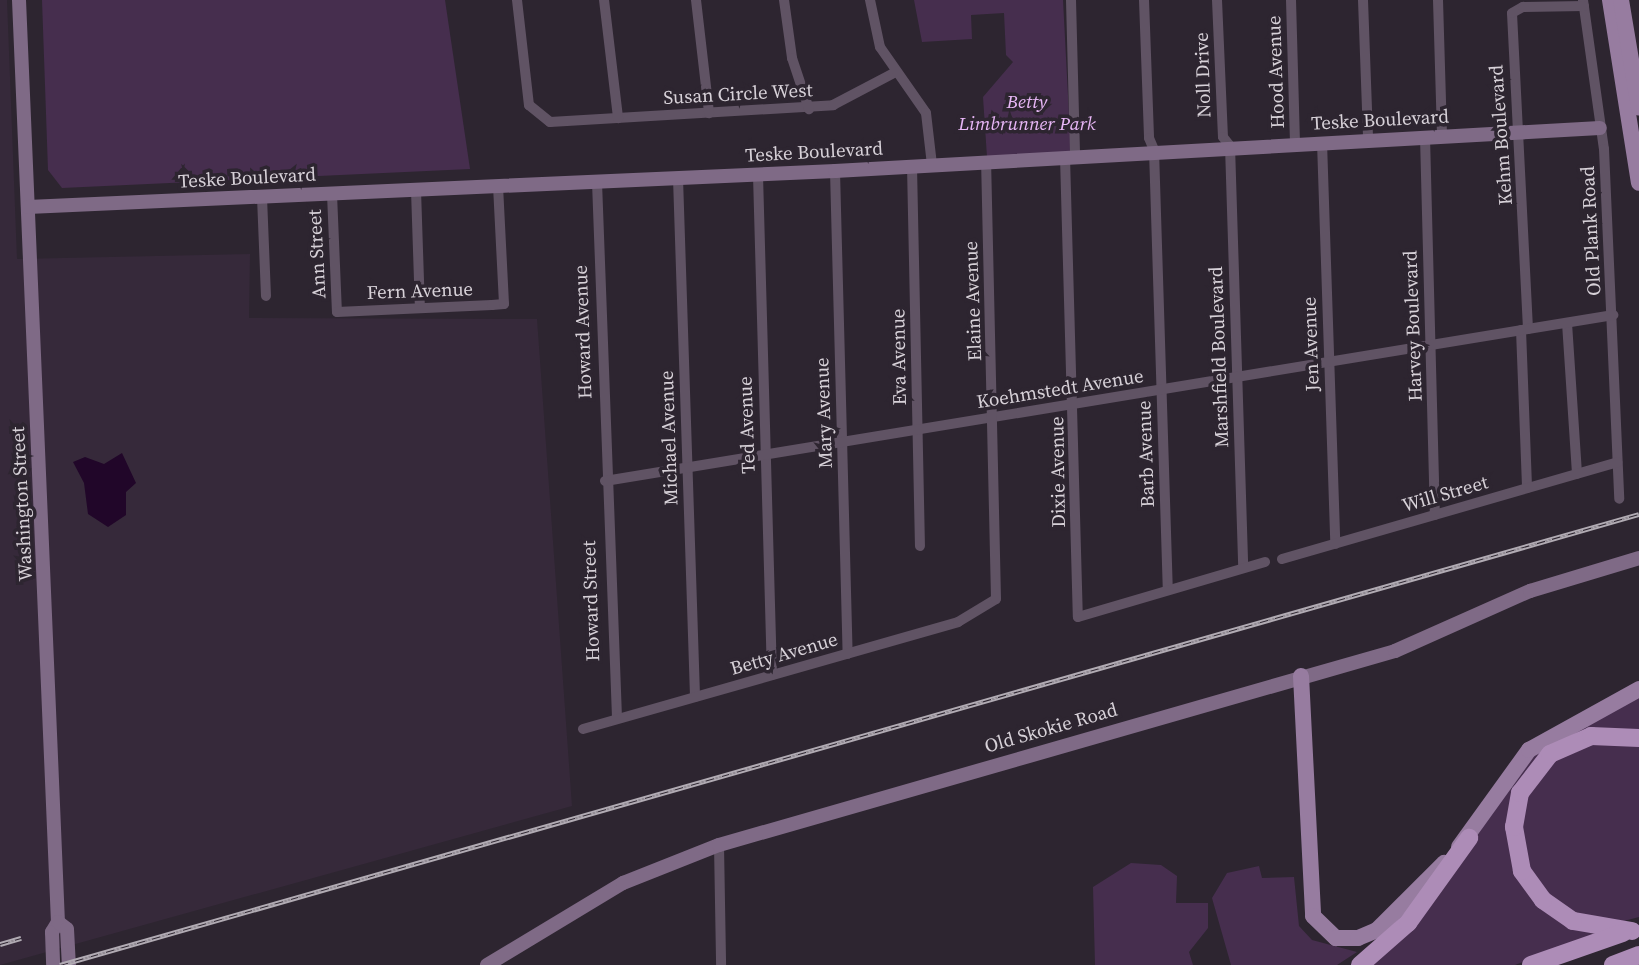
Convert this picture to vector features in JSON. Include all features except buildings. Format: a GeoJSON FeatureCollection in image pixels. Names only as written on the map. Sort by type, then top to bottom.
{"type":"FeatureCollection","features":[{"type":"Feature","properties":{"kind":"highway"},"geometry":{"type":"LineString","coordinates":[[1635,929],[1588,926],[1543,900],[1522,871],[1514,827],[1520,793],[1550,754],[1591,736],[1639,738]]}},
{"type":"Feature","properties":{"kind":"highway"},"geometry":{"type":"LineString","coordinates":[[1360,965],[1408,923],[1469,838]]}},
{"type":"Feature","properties":{"kind":"highway"},"geometry":{"type":"LineString","coordinates":[[1531,965],[1635,929]]}},
{"type":"Feature","properties":{"kind":"highway"},"geometry":{"type":"LineString","coordinates":[[1613,965],[1639,955]]}},
{"type":"Feature","properties":{"kind":"main road"},"geometry":{"type":"LineString","coordinates":[[1610,0],[1639,184]]}},
{"type":"Feature","properties":{"kind":"main road"},"geometry":{"type":"LineString","coordinates":[[1621,0],[1639,108]]}},
{"type":"Feature","properties":{"kind":"main road"},"geometry":{"type":"LineString","coordinates":[[1301,676],[1308,898],[1324,931],[1358,938],[1377,930],[1469,838],[1529,750],[1639,689]]}},
{"type":"Feature","properties":{"kind":"street","name":"Washington Street"},"geometry":{"type":"LineString","coordinates":[[19,0],[58,922],[52,939],[53,965]]}},
{"type":"Feature","properties":{"kind":"street","name":"Susan Circle West"},"geometry":{"type":"LineString","coordinates":[[517,0],[524,83],[534,113],[550,122],[809,109],[851,99],[894,73]]}},
{"type":"Feature","properties":{"kind":"street"},"geometry":{"type":"LineString","coordinates":[[604,0],[618,118]]}},
{"type":"Feature","properties":{"kind":"street"},"geometry":{"type":"LineString","coordinates":[[696,0],[709,113]]}},
{"type":"Feature","properties":{"kind":"street"},"geometry":{"type":"LineString","coordinates":[[784,0],[792,58],[809,109]]}},
{"type":"Feature","properties":{"kind":"street"},"geometry":{"type":"LineString","coordinates":[[870,0],[874,30],[894,73],[926,113],[932,165]]}},
{"type":"Feature","properties":{"kind":"street","name":"Dixie Avenue"},"geometry":{"type":"LineString","coordinates":[[1071,0],[1070,157],[1078,617],[1168,590]]}},
{"type":"Feature","properties":{"kind":"street","name":"Barb Avenue"},"geometry":{"type":"LineString","coordinates":[[1144,0],[1149,138],[1154,150],[1168,590]]}},
{"type":"Feature","properties":{"kind":"street","name":"Noll Drive"},"geometry":{"type":"LineString","coordinates":[[1217,0],[1223,137],[1230,146]]}},
{"type":"Feature","properties":{"kind":"street","name":"Hood Avenue"},"geometry":{"type":"LineString","coordinates":[[1291,0],[1295,143]]}},
{"type":"Feature","properties":{"kind":"street"},"geometry":{"type":"LineString","coordinates":[[1363,0],[1368,139]]}},
{"type":"Feature","properties":{"kind":"street"},"geometry":{"type":"LineString","coordinates":[[1438,0],[1442,136]]}},
{"type":"Feature","properties":{"kind":"street","name":"Old Plank Road"},"geometry":{"type":"LineString","coordinates":[[1584,3],[1600,128],[1613,315],[1619,499]]}},
{"type":"Feature","properties":{"kind":"street","name":"Kehm Boulevard"},"geometry":{"type":"LineString","coordinates":[[1527,488],[1520,132],[1512,13],[1523,7],[1584,3]]}},
{"type":"Feature","properties":{"kind":"street","name":"Teske Boulevard"},"geometry":{"type":"LineString","coordinates":[[28,207],[835,171],[1154,150],[1600,128]]}},
{"type":"Feature","properties":{"kind":"street","name":"Harvey Boulevard"},"geometry":{"type":"LineString","coordinates":[[1425,137],[1435,515]]}},
{"type":"Feature","properties":{"kind":"street","name":"Jen Avenue"},"geometry":{"type":"LineString","coordinates":[[1322,142],[1335,544]]}},
{"type":"Feature","properties":{"kind":"street","name":"Marshfield Boulevard"},"geometry":{"type":"LineString","coordinates":[[1230,146],[1243,566]]}},
{"type":"Feature","properties":{"kind":"street","name":"Elaine Avenue"},"geometry":{"type":"LineString","coordinates":[[986,162],[998,584],[991,605]]}},
{"type":"Feature","properties":{"kind":"street","name":"Eva Avenue"},"geometry":{"type":"LineString","coordinates":[[912,166],[920,546]]}},
{"type":"Feature","properties":{"kind":"street","name":"Mary Avenue"},"geometry":{"type":"LineString","coordinates":[[835,171],[848,653]]}},
{"type":"Feature","properties":{"kind":"street","name":"Ted Avenue"},"geometry":{"type":"LineString","coordinates":[[758,174],[772,675]]}},
{"type":"Feature","properties":{"kind":"street","name":"Michael Avenue"},"geometry":{"type":"LineString","coordinates":[[678,178],[695,697]]}},
{"type":"Feature","properties":{"kind":"street","name":"Howard Avenue"},"geometry":{"type":"LineString","coordinates":[[597,182],[605,481]]}},
{"type":"Feature","properties":{"kind":"street","name":"Fern Avenue"},"geometry":{"type":"LineString","coordinates":[[337,312],[503,304],[498,186]]}},
{"type":"Feature","properties":{"kind":"street"},"geometry":{"type":"LineString","coordinates":[[415,190],[420,308]]}},
{"type":"Feature","properties":{"kind":"street","name":"Ann Street"},"geometry":{"type":"LineString","coordinates":[[331,194],[337,312]]}},
{"type":"Feature","properties":{"kind":"street"},"geometry":{"type":"LineString","coordinates":[[262,197],[266,296]]}},
{"type":"Feature","properties":{"kind":"street","name":"Koehmstedt Avenue"},"geometry":{"type":"LineString","coordinates":[[605,481],[1613,315]]}},
{"type":"Feature","properties":{"kind":"street"},"geometry":{"type":"LineString","coordinates":[[1567,323],[1577,474]]}},
{"type":"Feature","properties":{"kind":"street","name":"Will Street"},"geometry":{"type":"LineString","coordinates":[[1282,559],[1617,462]]}},
{"type":"Feature","properties":{"kind":"street","name":"Howard Street"},"geometry":{"type":"LineString","coordinates":[[605,481],[617,718]]}},
{"type":"Feature","properties":{"kind":"street","name":"Old Skokie Road"},"geometry":{"type":"LineString","coordinates":[[487,965],[623,883],[719,845],[1395,651],[1530,591],[1639,558]]}},
{"type":"Feature","properties":{"kind":"street"},"geometry":{"type":"LineString","coordinates":[[1168,590],[1243,566],[1265,562]]}},
{"type":"Feature","properties":{"kind":"street","name":"Betty Avenue"},"geometry":{"type":"LineString","coordinates":[[583,729],[958,622],[991,605]]}},
{"type":"Feature","properties":{"kind":"street"},"geometry":{"type":"LineString","coordinates":[[719,845],[721,965]]}},
{"type":"Feature","properties":{"kind":"street"},"geometry":{"type":"LineString","coordinates":[[58,922],[67,934],[69,965]]}},
{"type":"Feature","properties":{"kind":"shaded area"},"geometry":{"type":"Polygon","coordinates":[[[0,0],[7,0],[17,259],[250,254],[249,318],[537,319],[572,806],[0,965],[0,0]]]}},
{"type":"Feature","properties":{"kind":"shaded area"},"geometry":{"type":"Polygon","coordinates":[[[122,453],[136,483],[126,492],[126,515],[108,527],[88,514],[84,483],[73,462],[85,457],[104,464],[122,453]]]}},
{"type":"Feature","properties":{"kind":"green space"},"geometry":{"type":"Polygon","coordinates":[[[42,0],[445,0],[470,169],[62,188],[48,170],[42,0]]]}},
{"type":"Feature","properties":{"kind":"green space","name":"Betty Limbrunner Park"},"geometry":{"type":"Polygon","coordinates":[[[914,0],[1063,0],[1071,153],[987,157],[983,97],[1013,62],[1006,55],[1004,13],[971,15],[972,39],[922,42],[914,0]]]}},
{"type":"Feature","properties":{"kind":"green space"},"geometry":{"type":"Polygon","coordinates":[[[1639,696],[1639,735],[1608,732],[1532,767],[1516,869],[1598,933],[1515,965],[1371,965],[1530,758],[1639,696]]]}},
{"type":"Feature","properties":{"kind":"green space"},"geometry":{"type":"Polygon","coordinates":[[[1583,744],[1639,745],[1639,917],[1620,922],[1577,918],[1529,879],[1518,816],[1543,768],[1583,744]]]}},
{"type":"Feature","properties":{"kind":"green space"},"geometry":{"type":"Polygon","coordinates":[[[1131,863],[1161,865],[1177,876],[1176,903],[1208,903],[1208,928],[1189,952],[1193,965],[1095,965],[1093,887],[1131,863]]]}},
{"type":"Feature","properties":{"kind":"green space"},"geometry":{"type":"Polygon","coordinates":[[[1259,866],[1262,878],[1294,877],[1299,926],[1312,940],[1357,952],[1337,965],[1231,965],[1212,898],[1227,873],[1259,866]]]}},
{"type":"Feature","properties":{"kind":"railway"},"geometry":{"type":"LineString","coordinates":[[60,965],[1639,514]]}},
{"type":"Feature","properties":{"kind":"railway"},"geometry":{"type":"LineString","coordinates":[[0,944],[21,938]]}}]}
